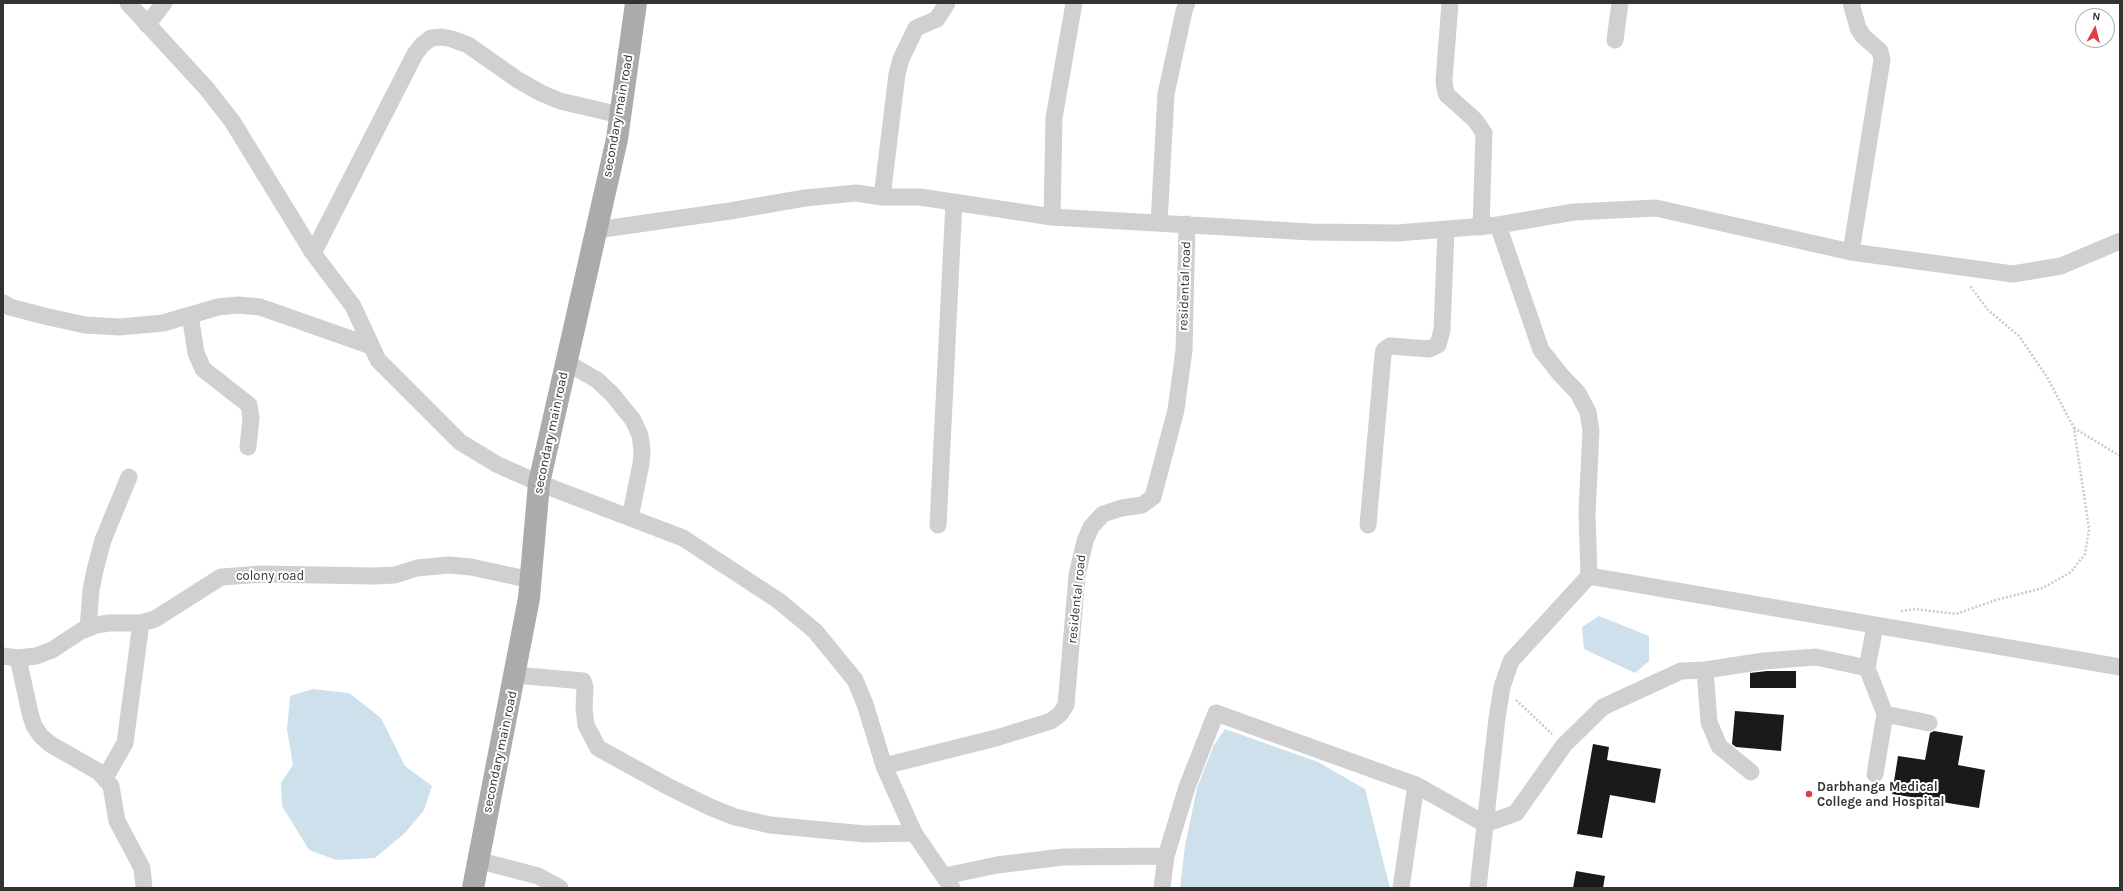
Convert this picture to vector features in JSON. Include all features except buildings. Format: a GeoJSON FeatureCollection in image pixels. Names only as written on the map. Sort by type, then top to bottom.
{"type":"FeatureCollection","features":[{"type":"Feature","properties":{"kind":"main road","name":"secondary main road"},"geometry":{"type":"LineString","coordinates":[[474,888],[478,860],[515,675],[531,580],[539,483],[617,139],[636,3]]}},
{"type":"Feature","properties":{"kind":"street"},"geometry":{"type":"LineString","coordinates":[[128,3],[207,89],[232,121],[313,253],[353,306],[378,360],[460,442],[498,465],[539,483],[683,538],[779,601],[815,631],[855,680],[865,704],[884,766],[914,834],[949,882],[997,865],[1063,857],[1166,856]]}},
{"type":"Feature","properties":{"kind":"street"},"geometry":{"type":"LineString","coordinates":[[147,25],[164,3]]}},
{"type":"Feature","properties":{"kind":"street"},"geometry":{"type":"LineString","coordinates":[[882,197],[897,74],[901,59],[916,28],[937,19],[947,3]]}},
{"type":"Feature","properties":{"kind":"street"},"geometry":{"type":"LineString","coordinates":[[1052,217],[1054,118],[1074,3]]}},
{"type":"Feature","properties":{"kind":"street"},"geometry":{"type":"LineString","coordinates":[[1159,223],[1166,94],[1187,3]]}},
{"type":"Feature","properties":{"kind":"street"},"geometry":{"type":"LineString","coordinates":[[1450,3],[1444,89],[1447,95],[1476,120],[1484,133],[1481,227]]}},
{"type":"Feature","properties":{"kind":"street"},"geometry":{"type":"LineString","coordinates":[[1615,40],[1620,3]]}},
{"type":"Feature","properties":{"kind":"street"},"geometry":{"type":"LineString","coordinates":[[1851,3],[1858,28],[1863,36],[1880,51],[1882,60],[1851,252]]}},
{"type":"Feature","properties":{"kind":"street"},"geometry":{"type":"LineString","coordinates":[[313,253],[415,54],[422,45],[431,38],[452,38],[468,45],[518,80],[560,101],[620,115]]}},
{"type":"Feature","properties":{"kind":"street"},"geometry":{"type":"LineString","coordinates":[[596,230],[730,211],[805,198],[856,193],[882,197],[920,196],[1052,217],[1312,232],[1397,234],[1498,226],[1574,212],[1656,208],[1851,252],[2013,274],[2061,266],[2120,241]]}},
{"type":"Feature","properties":{"kind":"street"},"geometry":{"type":"LineString","coordinates":[[938,525],[954,202]]}},
{"type":"Feature","properties":{"kind":"street","name":"residental road"},"geometry":{"type":"LineString","coordinates":[[884,766],[1052,721],[1060,714],[1066,705],[1077,575],[1085,541],[1091,527],[1103,514],[1122,508],[1142,505],[1153,497],[1176,410],[1184,350],[1187,224]]}},
{"type":"Feature","properties":{"kind":"street"},"geometry":{"type":"LineString","coordinates":[[1478,888],[1484,824],[1502,687],[1511,661],[1589,576],[1586,513],[1591,431],[1588,412],[1578,393],[1560,374],[1541,350],[1498,226]]}},
{"type":"Feature","properties":{"kind":"street"},"geometry":{"type":"LineString","coordinates":[[1368,525],[1384,350],[1390,346],[1429,349],[1438,345],[1442,330],[1446,230]]}},
{"type":"Feature","properties":{"kind":"street"},"geometry":{"type":"LineString","coordinates":[[3,303],[10,307],[85,325],[120,327],[163,323],[218,307],[238,305],[260,307],[371,346]]}},
{"type":"Feature","properties":{"kind":"street"},"geometry":{"type":"LineString","coordinates":[[190,315],[196,354],[203,369],[249,405],[251,418],[248,447]]}},
{"type":"Feature","properties":{"kind":"street"},"geometry":{"type":"LineString","coordinates":[[566,362],[597,380],[612,394],[633,420],[640,436],[642,450],[641,464],[630,518]]}},
{"type":"Feature","properties":{"kind":"street"},"geometry":{"type":"LineString","coordinates":[[88,628],[91,590],[103,540],[129,477]]}},
{"type":"Feature","properties":{"kind":"street","name":"colony road"},"geometry":{"type":"LineString","coordinates":[[11,657],[36,656],[52,650],[88,628],[109,623],[141,623],[155,619],[166,614],[221,577],[240,574],[374,576],[395,575],[417,568],[449,565],[471,567],[531,580]]}},
{"type":"Feature","properties":{"kind":"street"},"geometry":{"type":"LineString","coordinates":[[1589,576],[2120,667]]}},
{"type":"Feature","properties":{"kind":"street"},"geometry":{"type":"LineString","coordinates":[[106,778],[125,742],[141,623]]}},
{"type":"Feature","properties":{"kind":"street"},"geometry":{"type":"LineString","coordinates":[[1875,626],[1867,668],[1886,714],[1875,774]]}},
{"type":"Feature","properties":{"kind":"street"},"geometry":{"type":"LineString","coordinates":[[11,657],[34,726],[41,736],[50,744],[94,769],[106,778],[113,797],[117,821],[142,868],[144,888]]}},
{"type":"Feature","properties":{"kind":"street"},"geometry":{"type":"LineString","coordinates":[[1162,888],[1166,856],[1187,787],[1216,713],[1416,785],[1484,824],[1516,814],[1564,745],[1604,707],[1681,671],[1705,670],[1764,661],[1816,657],[1867,668]]}},
{"type":"Feature","properties":{"kind":"street"},"geometry":{"type":"LineString","coordinates":[[1705,670],[1709,722],[1719,746],[1751,772]]}},
{"type":"Feature","properties":{"kind":"street"},"geometry":{"type":"LineString","coordinates":[[515,675],[583,681],[585,687],[584,708],[586,724],[598,748],[631,764],[669,787],[723,812],[770,825],[865,834],[914,834]]}},
{"type":"Feature","properties":{"kind":"street"},"geometry":{"type":"LineString","coordinates":[[1886,714],[1929,723]]}},
{"type":"Feature","properties":{"kind":"street"},"geometry":{"type":"LineString","coordinates":[[1401,888],[1416,785]]}},
{"type":"Feature","properties":{"kind":"street"},"geometry":{"type":"LineString","coordinates":[[478,860],[538,876],[560,888]]}},
{"type":"Feature","properties":{"kind":"path"},"geometry":{"type":"LineString","coordinates":[[1875,626],[1899,612],[1914,609],[1956,614],[1996,600],[2043,588],[2071,572],[2085,554],[2088,529],[2074,428],[2047,377],[2019,336],[1988,310],[1967,283]]}},
{"type":"Feature","properties":{"kind":"path"},"geometry":{"type":"LineString","coordinates":[[2074,428],[2120,456]]}},
{"type":"Feature","properties":{"kind":"path"},"geometry":{"type":"LineString","coordinates":[[1502,687],[1564,745]]}},
{"type":"Feature","properties":{"kind":"water"},"geometry":{"type":"Polygon","coordinates":[[[1599,616],[1649,636],[1649,661],[1635,673],[1584,649],[1582,627],[1599,616]]]}},
{"type":"Feature","properties":{"kind":"water"},"geometry":{"type":"Polygon","coordinates":[[[313,689],[349,693],[381,718],[405,766],[432,786],[424,810],[405,833],[375,858],[336,860],[309,850],[282,806],[281,783],[293,765],[287,730],[290,696],[313,689]]]}},
{"type":"Feature","properties":{"kind":"water"},"geometry":{"type":"Polygon","coordinates":[[[1225,729],[1318,762],[1365,789],[1390,888],[1180,888],[1185,846],[1197,788],[1214,745],[1225,729]]]}},
{"type":"Feature","properties":{"kind":"place","name":"Darbhanga Medical College and Hospital"},"geometry":{"type":"Point","coordinates":[1809,794]}}]}
